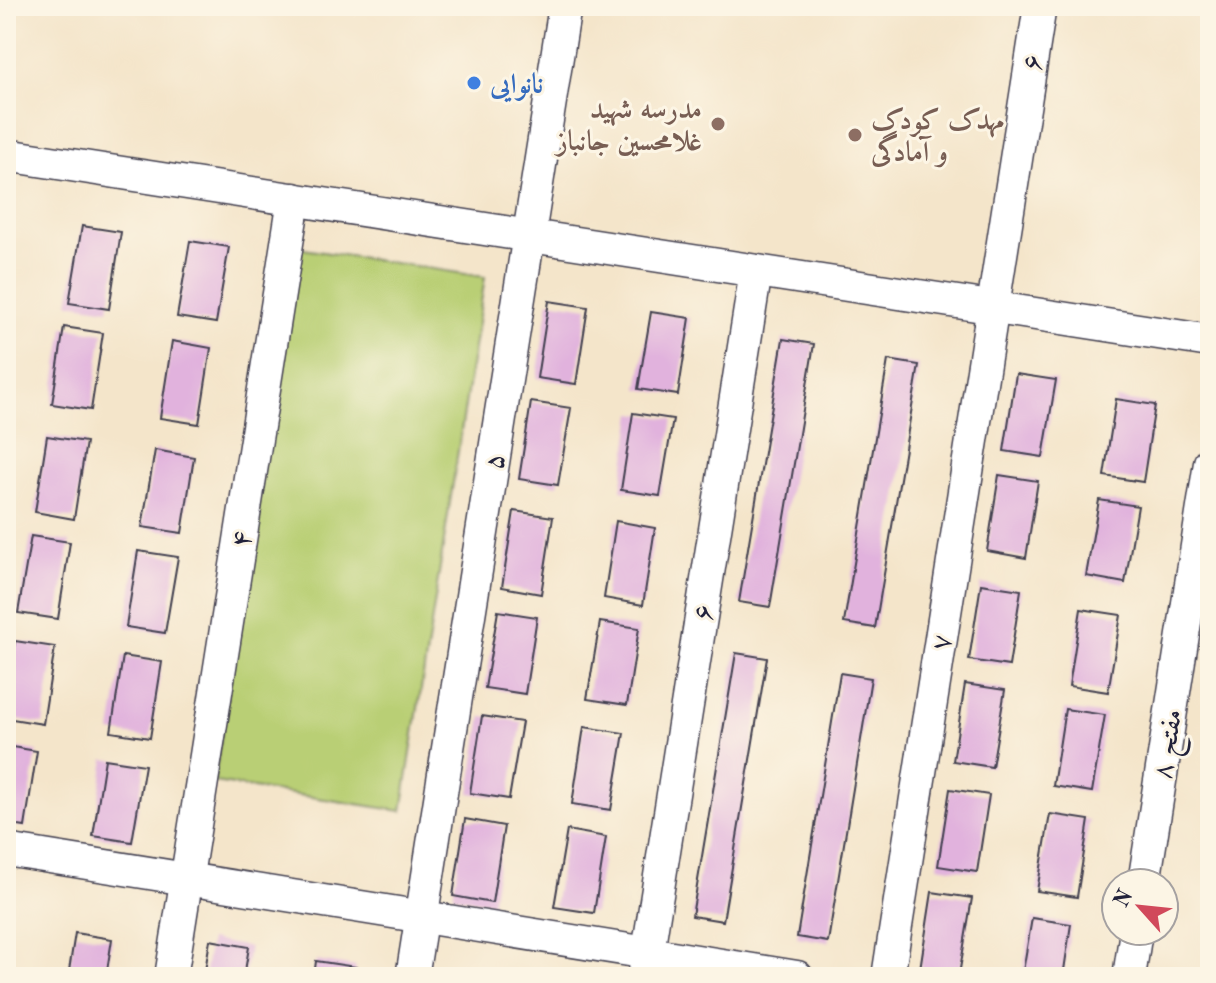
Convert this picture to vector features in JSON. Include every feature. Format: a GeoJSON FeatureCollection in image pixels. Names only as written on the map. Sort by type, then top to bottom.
{"type":"FeatureCollection","features":[{"type":"Feature","properties":{"kind":"street","name":"۵"},"geometry":{"type":"LineString","coordinates":[[422,917],[565,6]]}},
{"type":"Feature","properties":{"kind":"street","name":"۶"},"geometry":{"type":"LineString","coordinates":[[992,307],[1040,6]]}},
{"type":"Feature","properties":{"kind":"street"},"geometry":{"type":"LineString","coordinates":[[6,155],[1210,341]]}},
{"type":"Feature","properties":{"kind":"street","name":"۴"},"geometry":{"type":"LineString","coordinates":[[186,879],[294,199]]}},
{"type":"Feature","properties":{"kind":"street","name":"۶"},"geometry":{"type":"LineString","coordinates":[[646,965],[756,271]]}},
{"type":"Feature","properties":{"kind":"street","name":"۷"},"geometry":{"type":"LineString","coordinates":[[888,977],[992,307]]}},
{"type":"Feature","properties":{"kind":"street","name":"۸ مفتح"},"geometry":{"type":"LineString","coordinates":[[1147,867],[1210,463]]}},
{"type":"Feature","properties":{"kind":"street"},"geometry":{"type":"LineString","coordinates":[[6,850],[422,917],[646,965],[797,977]]}},
{"type":"Feature","properties":{"kind":"street"},"geometry":{"type":"LineString","coordinates":[[171,977],[186,879]]}},
{"type":"Feature","properties":{"kind":"street"},"geometry":{"type":"LineString","coordinates":[[412,977],[422,917]]}},
{"type":"Feature","properties":{"kind":"street"},"geometry":{"type":"LineString","coordinates":[[1129,977],[1134,947]]}},
{"type":"Feature","properties":{"kind":"green space"},"geometry":{"type":"Polygon","coordinates":[[[297,248],[485,277],[402,811],[214,782],[297,248]]]}},
{"type":"Feature","properties":{"kind":"building"},"geometry":{"type":"Polygon","coordinates":[[[82,226],[121,232],[109,309],[69,303],[82,226]]]}},
{"type":"Feature","properties":{"kind":"building"},"geometry":{"type":"Polygon","coordinates":[[[190,241],[229,247],[216,323],[177,317],[190,241]]]}},
{"type":"Feature","properties":{"kind":"building"},"geometry":{"type":"Polygon","coordinates":[[[549,301],[588,307],[576,384],[537,378],[549,301]]]}},
{"type":"Feature","properties":{"kind":"building"},"geometry":{"type":"Polygon","coordinates":[[[651,312],[690,318],[678,395],[638,389],[651,312]]]}},
{"type":"Feature","properties":{"kind":"building"},"geometry":{"type":"Polygon","coordinates":[[[64,327],[103,333],[91,410],[52,404],[64,327]]]}},
{"type":"Feature","properties":{"kind":"building"},"geometry":{"type":"Polygon","coordinates":[[[783,339],[814,344],[770,607],[739,602],[783,339]]]}},
{"type":"Feature","properties":{"kind":"building"},"geometry":{"type":"Polygon","coordinates":[[[172,341],[211,348],[199,424],[160,418],[172,341]]]}},
{"type":"Feature","properties":{"kind":"building"},"geometry":{"type":"Polygon","coordinates":[[[888,360],[919,365],[875,628],[844,623],[888,360]]]}},
{"type":"Feature","properties":{"kind":"building"},"geometry":{"type":"Polygon","coordinates":[[[1016,374],[1056,380],[1043,457],[1004,451],[1016,374]]]}},
{"type":"Feature","properties":{"kind":"building"},"geometry":{"type":"Polygon","coordinates":[[[1116,399],[1155,405],[1143,482],[1104,476],[1116,399]]]}},
{"type":"Feature","properties":{"kind":"building"},"geometry":{"type":"Polygon","coordinates":[[[531,402],[571,408],[558,485],[519,479],[531,402]]]}},
{"type":"Feature","properties":{"kind":"building"},"geometry":{"type":"Polygon","coordinates":[[[633,413],[673,419],[660,496],[621,490],[633,413]]]}},
{"type":"Feature","properties":{"kind":"building"},"geometry":{"type":"Polygon","coordinates":[[[47,436],[86,442],[74,519],[35,512],[47,436]]]}},
{"type":"Feature","properties":{"kind":"building"},"geometry":{"type":"Polygon","coordinates":[[[155,450],[194,457],[182,533],[142,527],[155,450]]]}},
{"type":"Feature","properties":{"kind":"building"},"geometry":{"type":"Polygon","coordinates":[[[999,475],[1038,481],[1026,558],[987,551],[999,475]]]}},
{"type":"Feature","properties":{"kind":"building"},"geometry":{"type":"Polygon","coordinates":[[[1099,500],[1138,506],[1125,583],[1086,576],[1099,500]]]}},
{"type":"Feature","properties":{"kind":"building"},"geometry":{"type":"Polygon","coordinates":[[[514,511],[553,517],[541,594],[502,587],[514,511]]]}},
{"type":"Feature","properties":{"kind":"building"},"geometry":{"type":"Polygon","coordinates":[[[616,521],[655,528],[643,605],[604,598],[616,521]]]}},
{"type":"Feature","properties":{"kind":"building"},"geometry":{"type":"Polygon","coordinates":[[[31,536],[70,542],[58,619],[18,613],[31,536]]]}},
{"type":"Feature","properties":{"kind":"building"},"geometry":{"type":"Polygon","coordinates":[[[138,551],[178,557],[165,633],[126,627],[138,551]]]}},
{"type":"Feature","properties":{"kind":"building"},"geometry":{"type":"Polygon","coordinates":[[[981,584],[1021,590],[1009,666],[969,660],[981,584]]]}},
{"type":"Feature","properties":{"kind":"building"},"geometry":{"type":"Polygon","coordinates":[[[1081,609],[1121,615],[1108,692],[1069,686],[1081,609]]]}},
{"type":"Feature","properties":{"kind":"building"},"geometry":{"type":"Polygon","coordinates":[[[498,611],[537,617],[525,694],[485,688],[498,611]]]}},
{"type":"Feature","properties":{"kind":"building"},"geometry":{"type":"Polygon","coordinates":[[[600,622],[639,628],[627,705],[587,699],[600,622]]]}},
{"type":"Feature","properties":{"kind":"building"},"geometry":{"type":"Polygon","coordinates":[[[15,641],[55,647],[43,724],[6,718],[15,641]]]}},
{"type":"Feature","properties":{"kind":"building"},"geometry":{"type":"Polygon","coordinates":[[[736,653],[767,658],[723,921],[692,916],[736,653]]]}},
{"type":"Feature","properties":{"kind":"building"},"geometry":{"type":"Polygon","coordinates":[[[123,656],[162,662],[150,738],[111,732],[123,656]]]}},
{"type":"Feature","properties":{"kind":"building"},"geometry":{"type":"Polygon","coordinates":[[[840,673],[871,678],[828,942],[797,937],[840,673]]]}},
{"type":"Feature","properties":{"kind":"building"},"geometry":{"type":"Polygon","coordinates":[[[965,684],[1005,690],[992,767],[953,761],[965,684]]]}},
{"type":"Feature","properties":{"kind":"building"},"geometry":{"type":"Polygon","coordinates":[[[1065,709],[1105,715],[1092,792],[1053,786],[1065,709]]]}},
{"type":"Feature","properties":{"kind":"building"},"geometry":{"type":"Polygon","coordinates":[[[482,716],[522,722],[509,799],[470,793],[482,716]]]}},
{"type":"Feature","properties":{"kind":"building"},"geometry":{"type":"Polygon","coordinates":[[[584,727],[624,733],[611,810],[572,804],[584,727]]]}},
{"type":"Feature","properties":{"kind":"building"},"geometry":{"type":"Polygon","coordinates":[[[6,746],[37,751],[25,827],[6,824],[6,746]]]}},
{"type":"Feature","properties":{"kind":"building"},"geometry":{"type":"Polygon","coordinates":[[[105,759],[145,765],[132,842],[93,836],[105,759]]]}},
{"type":"Feature","properties":{"kind":"building"},"geometry":{"type":"Polygon","coordinates":[[[950,789],[989,795],[977,872],[938,866],[950,789]]]}},
{"type":"Feature","properties":{"kind":"building"},"geometry":{"type":"Polygon","coordinates":[[[1050,814],[1089,820],[1077,897],[1037,891],[1050,814]]]}},
{"type":"Feature","properties":{"kind":"building"},"geometry":{"type":"Polygon","coordinates":[[[465,819],[504,826],[492,903],[453,896],[465,819]]]}},
{"type":"Feature","properties":{"kind":"building"},"geometry":{"type":"Polygon","coordinates":[[[567,830],[606,837],[594,913],[554,907],[567,830]]]}},
{"type":"Feature","properties":{"kind":"building"},"geometry":{"type":"Polygon","coordinates":[[[932,892],[972,898],[959,975],[920,969],[932,892]]]}},
{"type":"Feature","properties":{"kind":"building"},"geometry":{"type":"Polygon","coordinates":[[[1032,918],[1071,924],[1063,977],[1022,977],[1032,918]]]}},
{"type":"Feature","properties":{"kind":"building"},"geometry":{"type":"Polygon","coordinates":[[[75,933],[112,939],[106,977],[68,977],[75,933]]]}},
{"type":"Feature","properties":{"kind":"building"},"geometry":{"type":"Polygon","coordinates":[[[210,940],[249,947],[244,977],[204,977],[210,940]]]}},
{"type":"Feature","properties":{"kind":"building"},"geometry":{"type":"Polygon","coordinates":[[[316,961],[356,967],[354,977],[314,977],[316,961]]]}},
{"type":"Feature","properties":{"kind":"place","name":"نانوایی"},"geometry":{"type":"Point","coordinates":[474,83]}},
{"type":"Feature","properties":{"kind":"place","name":"مدرسه شهید غلامحسین جانباز"},"geometry":{"type":"Point","coordinates":[718,124]}},
{"type":"Feature","properties":{"kind":"place","name":"مهدک کودک و آمادگی"},"geometry":{"type":"Point","coordinates":[855,135]}}]}
